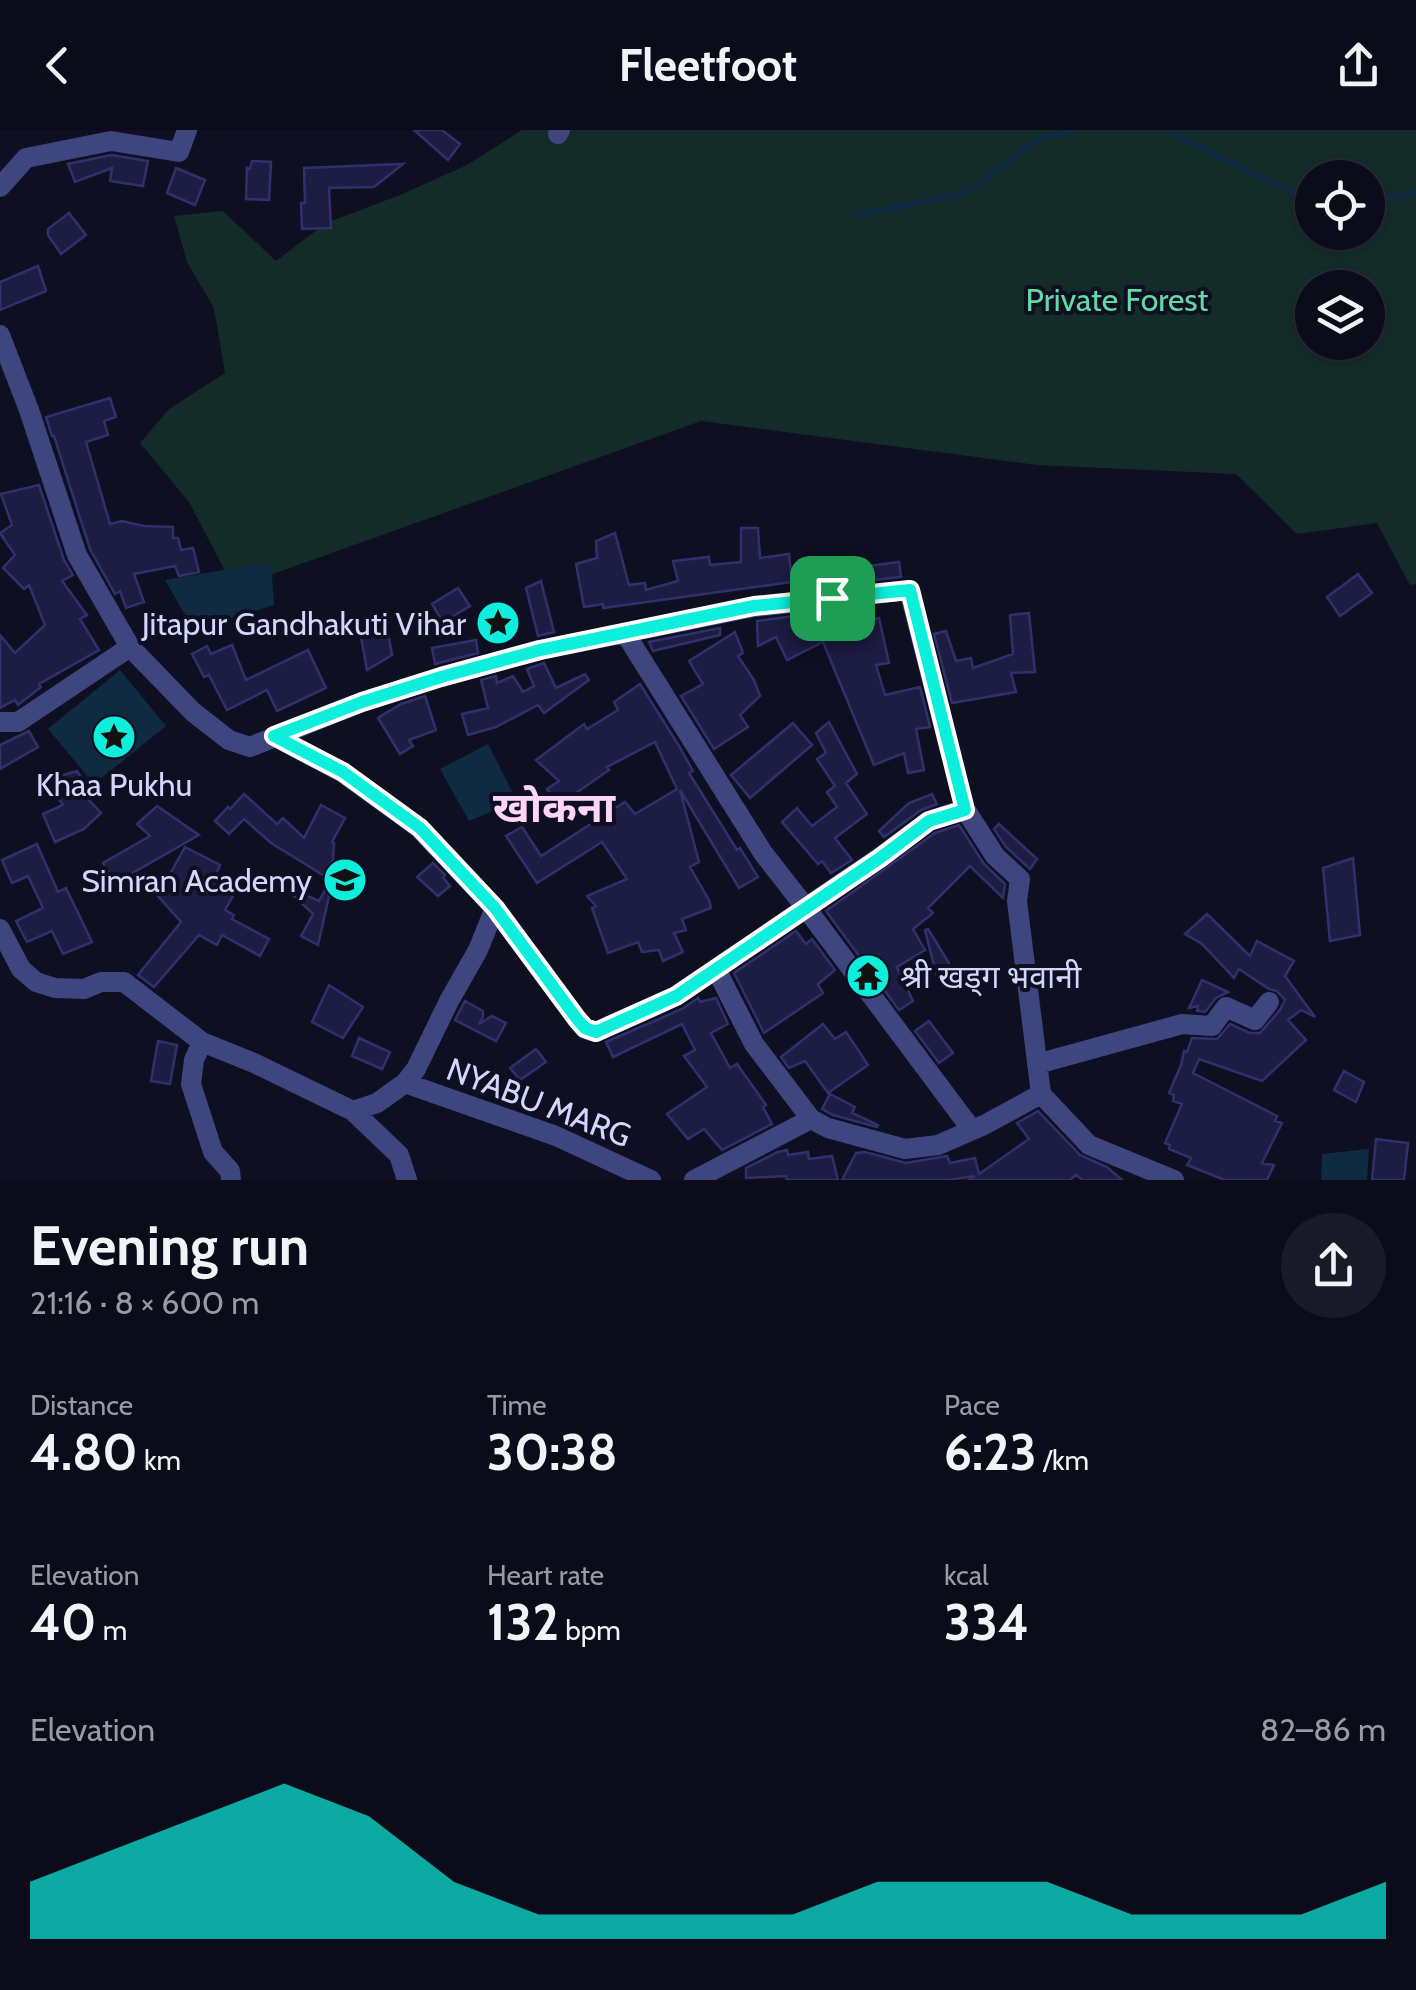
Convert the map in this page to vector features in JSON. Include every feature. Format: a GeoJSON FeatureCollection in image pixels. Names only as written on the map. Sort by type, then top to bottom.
{"type":"FeatureCollection","features":[{"type":"Feature","properties":{"kind":"street"},"geometry":{"type":"LineString","coordinates":[[0,186],[26,158],[111,141],[179,152],[186,130]]}},
{"type":"Feature","properties":{"kind":"street"},"geometry":{"type":"LineString","coordinates":[[0,336],[29,410],[76,556],[130,647],[194,712],[228,740],[250,746],[362,702],[540,650],[754,606],[910,590],[965,810],[995,856],[1020,880],[1017,901],[1041,1094],[1089,1145],[1174,1180]]}},
{"type":"Feature","properties":{"kind":"street"},"geometry":{"type":"LineString","coordinates":[[625,633],[763,854],[972,1130]]}},
{"type":"Feature","properties":{"kind":"street"},"geometry":{"type":"LineString","coordinates":[[0,722],[18,722],[130,647]]}},
{"type":"Feature","properties":{"kind":"street"},"geometry":{"type":"LineString","coordinates":[[274,736],[343,772],[420,828],[495,908],[577,1019],[596,1032],[676,996],[929,821],[965,810]]}},
{"type":"Feature","properties":{"kind":"street"},"geometry":{"type":"LineString","coordinates":[[353,1111],[377,1103],[405,1083],[416,1069],[478,950],[495,908]]}},
{"type":"Feature","properties":{"kind":"street"},"geometry":{"type":"LineString","coordinates":[[0,928],[21,968],[36,982],[55,988],[84,989],[101,982],[124,982],[202,1042],[353,1111],[399,1155],[407,1180]]}},
{"type":"Feature","properties":{"kind":"street"},"geometry":{"type":"LineString","coordinates":[[716,969],[754,1044],[811,1120],[828,1128],[905,1150],[938,1145],[1041,1094]]}},
{"type":"Feature","properties":{"kind":"street"},"geometry":{"type":"LineString","coordinates":[[1037,1064],[1182,1024],[1212,1026],[1226,1007],[1254,1020],[1269,1002]]}},
{"type":"Feature","properties":{"kind":"street"},"geometry":{"type":"LineString","coordinates":[[202,1042],[194,1060],[192,1084],[213,1152],[230,1171],[231,1180]]}},
{"type":"Feature","properties":{"kind":"street","name":"NYABU MARG"},"geometry":{"type":"LineString","coordinates":[[405,1083],[556,1136],[651,1180]]}},
{"type":"Feature","properties":{"kind":"street"},"geometry":{"type":"LineString","coordinates":[[694,1180],[811,1120]]}},
{"type":"Feature","properties":{"kind":"green space","name":"Private Forest"},"geometry":{"type":"Polygon","coordinates":[[[522,130],[1416,130],[1416,584],[1410,585],[1377,523],[1297,534],[1236,474],[1037,465],[701,421],[234,588],[189,502],[140,443],[169,409],[225,373],[214,308],[187,262],[174,216],[223,211],[276,261],[326,223],[467,165],[522,130]]]}},
{"type":"Feature","properties":{"kind":"water"},"geometry":{"type":"Polygon","coordinates":[[[271,562],[274,605],[194,630],[165,580],[271,562]]]}},
{"type":"Feature","properties":{"kind":"water"},"geometry":{"type":"Polygon","coordinates":[[[120,670],[166,726],[94,784],[48,729],[120,670]]]}},
{"type":"Feature","properties":{"kind":"water"},"geometry":{"type":"Polygon","coordinates":[[[488,744],[517,801],[469,821],[440,769],[488,744]]]}},
{"type":"Feature","properties":{"kind":"water"},"geometry":{"type":"Polygon","coordinates":[[[1369,1149],[1367,1180],[1321,1180],[1322,1154],[1369,1149]]]}},
{"type":"Feature","properties":{"kind":"building"},"geometry":{"type":"Polygon","coordinates":[[[414,130],[442,130],[460,144],[448,160],[414,130]]]}},
{"type":"Feature","properties":{"kind":"building"},"geometry":{"type":"Polygon","coordinates":[[[111,155],[148,161],[143,186],[110,181],[112,168],[75,182],[68,164],[111,155]]]}},
{"type":"Feature","properties":{"kind":"building"},"geometry":{"type":"Polygon","coordinates":[[[252,161],[271,162],[269,200],[246,199],[247,168],[250,169],[252,161]]]}},
{"type":"Feature","properties":{"kind":"building"},"geometry":{"type":"Polygon","coordinates":[[[403,164],[374,187],[329,188],[331,228],[302,229],[304,168],[403,164]]]}},
{"type":"Feature","properties":{"kind":"building"},"geometry":{"type":"Polygon","coordinates":[[[176,168],[205,180],[195,205],[167,193],[176,168]]]}},
{"type":"Feature","properties":{"kind":"building"},"geometry":{"type":"Polygon","coordinates":[[[69,213],[86,235],[61,254],[48,229],[69,213]]]}},
{"type":"Feature","properties":{"kind":"building"},"geometry":{"type":"Polygon","coordinates":[[[38,266],[46,291],[0,310],[0,282],[38,266]]]}},
{"type":"Feature","properties":{"kind":"building"},"geometry":{"type":"Polygon","coordinates":[[[110,398],[116,417],[104,421],[108,435],[86,442],[110,524],[122,521],[173,527],[173,538],[178,538],[181,550],[193,548],[199,572],[179,576],[175,566],[134,574],[144,602],[126,608],[120,591],[115,594],[90,549],[46,417],[110,398]]]}},
{"type":"Feature","properties":{"kind":"building"},"geometry":{"type":"Polygon","coordinates":[[[39,485],[64,560],[73,575],[62,581],[87,615],[80,619],[99,650],[39,684],[41,687],[18,705],[15,700],[0,708],[0,635],[15,653],[45,625],[29,585],[24,589],[3,568],[15,555],[0,533],[12,525],[1,494],[39,485]]]}},
{"type":"Feature","properties":{"kind":"building"},"geometry":{"type":"Polygon","coordinates":[[[741,528],[758,528],[760,558],[789,554],[792,582],[603,608],[603,604],[584,607],[576,564],[597,558],[596,541],[615,533],[629,585],[645,583],[646,590],[678,581],[673,561],[709,557],[710,565],[741,562],[741,528]]]}},
{"type":"Feature","properties":{"kind":"building"},"geometry":{"type":"Polygon","coordinates":[[[899,562],[901,577],[848,583],[846,569],[899,562]]]}},
{"type":"Feature","properties":{"kind":"building"},"geometry":{"type":"Polygon","coordinates":[[[1358,574],[1372,593],[1340,616],[1327,597],[1358,574]]]}},
{"type":"Feature","properties":{"kind":"building"},"geometry":{"type":"Polygon","coordinates":[[[541,581],[554,632],[538,636],[526,588],[541,581]]]}},
{"type":"Feature","properties":{"kind":"building"},"geometry":{"type":"Polygon","coordinates":[[[458,588],[470,606],[443,622],[432,604],[458,588]]]}},
{"type":"Feature","properties":{"kind":"building"},"geometry":{"type":"Polygon","coordinates":[[[851,610],[854,624],[879,618],[889,663],[876,665],[885,695],[920,687],[930,727],[916,729],[924,770],[908,773],[904,753],[874,765],[823,642],[787,660],[776,637],[758,646],[757,621],[795,616],[801,621],[851,610]]]}},
{"type":"Feature","properties":{"kind":"building"},"geometry":{"type":"Polygon","coordinates":[[[1029,613],[1035,672],[1011,673],[1016,692],[952,703],[934,634],[946,631],[956,661],[971,658],[973,668],[1013,654],[1010,615],[1029,613]]]}},
{"type":"Feature","properties":{"kind":"building"},"geometry":{"type":"Polygon","coordinates":[[[720,628],[720,635],[653,651],[649,642],[720,628]]]}},
{"type":"Feature","properties":{"kind":"building"},"geometry":{"type":"Polygon","coordinates":[[[388,632],[392,655],[367,670],[361,637],[388,632]]]}},
{"type":"Feature","properties":{"kind":"building"},"geometry":{"type":"Polygon","coordinates":[[[735,632],[743,653],[738,656],[760,696],[740,715],[748,727],[714,749],[681,696],[703,684],[689,661],[735,632]]]}},
{"type":"Feature","properties":{"kind":"building"},"geometry":{"type":"Polygon","coordinates":[[[476,640],[478,653],[435,664],[432,648],[476,640]]]}},
{"type":"Feature","properties":{"kind":"building"},"geometry":{"type":"Polygon","coordinates":[[[232,645],[246,680],[308,650],[326,688],[277,711],[267,690],[227,710],[209,675],[204,677],[192,654],[207,646],[211,654],[232,645]]]}},
{"type":"Feature","properties":{"kind":"building"},"geometry":{"type":"Polygon","coordinates":[[[544,663],[556,688],[585,674],[589,680],[544,713],[538,705],[496,727],[468,735],[462,714],[488,708],[481,680],[496,676],[497,683],[513,676],[523,692],[534,686],[527,669],[544,663]]]}},
{"type":"Feature","properties":{"kind":"building"},"geometry":{"type":"Polygon","coordinates":[[[640,684],[693,771],[689,773],[758,877],[739,888],[680,790],[699,862],[690,867],[711,908],[682,919],[686,930],[674,933],[683,952],[663,961],[659,950],[642,952],[638,942],[608,953],[592,908],[596,906],[587,896],[627,879],[602,842],[537,883],[506,836],[522,827],[541,856],[625,802],[635,814],[677,789],[655,742],[607,767],[609,770],[559,805],[547,789],[559,781],[536,760],[584,724],[587,729],[618,710],[614,702],[640,684]]]}},
{"type":"Feature","properties":{"kind":"building"},"geometry":{"type":"Polygon","coordinates":[[[425,696],[436,730],[409,740],[413,746],[400,754],[378,718],[425,696]]]}},
{"type":"Feature","properties":{"kind":"building"},"geometry":{"type":"Polygon","coordinates":[[[829,722],[857,774],[846,783],[867,814],[835,838],[852,860],[831,873],[822,861],[818,864],[782,822],[797,808],[812,826],[837,807],[827,792],[835,786],[817,759],[826,753],[816,733],[829,722]]]}},
{"type":"Feature","properties":{"kind":"building"},"geometry":{"type":"Polygon","coordinates":[[[793,723],[812,745],[750,798],[731,775],[793,723]]]}},
{"type":"Feature","properties":{"kind":"building"},"geometry":{"type":"Polygon","coordinates":[[[29,731],[38,747],[0,769],[0,745],[29,731]]]}},
{"type":"Feature","properties":{"kind":"building"},"geometry":{"type":"Polygon","coordinates":[[[77,771],[92,795],[88,799],[101,813],[84,829],[55,842],[43,814],[63,805],[59,799],[69,792],[60,776],[77,771]]]}},
{"type":"Feature","properties":{"kind":"building"},"geometry":{"type":"Polygon","coordinates":[[[244,794],[277,824],[283,818],[304,838],[321,805],[345,818],[332,842],[333,860],[323,875],[271,843],[244,819],[229,834],[215,821],[244,794]]]}},
{"type":"Feature","properties":{"kind":"building"},"geometry":{"type":"Polygon","coordinates":[[[932,794],[937,804],[921,810],[884,837],[879,831],[909,803],[932,794]]]}},
{"type":"Feature","properties":{"kind":"building"},"geometry":{"type":"Polygon","coordinates":[[[157,806],[199,835],[115,883],[103,863],[150,836],[137,824],[157,806]]]}},
{"type":"Feature","properties":{"kind":"building"},"geometry":{"type":"Polygon","coordinates":[[[999,824],[1037,859],[1030,869],[1006,847],[994,829],[999,824]]]}},
{"type":"Feature","properties":{"kind":"building"},"geometry":{"type":"Polygon","coordinates":[[[959,825],[984,864],[1005,884],[1003,898],[970,866],[928,908],[933,913],[913,929],[925,950],[897,967],[913,1001],[899,1010],[826,911],[935,833],[959,825]]]}},
{"type":"Feature","properties":{"kind":"building"},"geometry":{"type":"Polygon","coordinates":[[[37,844],[58,892],[66,888],[92,942],[63,954],[52,931],[27,942],[16,921],[43,908],[28,876],[12,883],[2,860],[37,844]]]}},
{"type":"Feature","properties":{"kind":"building"},"geometry":{"type":"Polygon","coordinates":[[[185,847],[220,865],[216,874],[238,887],[225,910],[234,915],[232,919],[269,939],[260,956],[222,935],[217,945],[199,935],[154,987],[138,975],[181,922],[158,896],[185,847]]]}},
{"type":"Feature","properties":{"kind":"building"},"geometry":{"type":"Polygon","coordinates":[[[1353,858],[1360,935],[1330,941],[1323,868],[1353,858]]]}},
{"type":"Feature","properties":{"kind":"building"},"geometry":{"type":"Polygon","coordinates":[[[433,863],[450,886],[438,896],[417,877],[433,863]]]}},
{"type":"Feature","properties":{"kind":"building"},"geometry":{"type":"Polygon","coordinates":[[[289,888],[319,901],[325,890],[330,892],[318,945],[301,936],[313,914],[289,888]]]}},
{"type":"Feature","properties":{"kind":"building"},"geometry":{"type":"Polygon","coordinates":[[[1207,914],[1250,956],[1257,941],[1294,961],[1285,976],[1315,1017],[1301,1010],[1288,1020],[1306,1040],[1262,1081],[1199,1059],[1193,1073],[1277,1116],[1275,1121],[1282,1123],[1262,1163],[1274,1165],[1267,1180],[1225,1180],[1187,1165],[1191,1158],[1169,1149],[1170,1145],[1165,1143],[1182,1104],[1173,1101],[1174,1095],[1169,1093],[1192,1038],[1217,1039],[1230,1024],[1260,1033],[1285,1000],[1239,969],[1234,978],[1202,944],[1185,934],[1207,914]]]}},
{"type":"Feature","properties":{"kind":"building"},"geometry":{"type":"Polygon","coordinates":[[[928,929],[952,968],[937,977],[925,930],[928,929]]]}},
{"type":"Feature","properties":{"kind":"building"},"geometry":{"type":"Polygon","coordinates":[[[796,931],[806,944],[812,939],[835,970],[818,984],[823,993],[764,1033],[734,973],[796,931]]]}},
{"type":"Feature","properties":{"kind":"building"},"geometry":{"type":"Polygon","coordinates":[[[1202,980],[1228,992],[1216,998],[1205,1012],[1197,1011],[1198,1006],[1189,1008],[1202,980]]]}},
{"type":"Feature","properties":{"kind":"building"},"geometry":{"type":"Polygon","coordinates":[[[329,985],[363,1007],[343,1038],[312,1022],[329,985]]]}},
{"type":"Feature","properties":{"kind":"building"},"geometry":{"type":"Polygon","coordinates":[[[698,998],[700,1002],[716,998],[728,1024],[711,1033],[730,1068],[737,1064],[766,1105],[763,1107],[772,1124],[722,1150],[704,1129],[688,1139],[667,1114],[707,1087],[684,1056],[695,1050],[682,1024],[613,1057],[606,1042],[682,1009],[698,998]]]}},
{"type":"Feature","properties":{"kind":"building"},"geometry":{"type":"Polygon","coordinates":[[[465,1001],[483,1011],[479,1024],[492,1016],[506,1023],[496,1041],[455,1020],[465,1001]]]}},
{"type":"Feature","properties":{"kind":"building"},"geometry":{"type":"Polygon","coordinates":[[[929,1021],[953,1053],[939,1063],[915,1031],[929,1021]]]}},
{"type":"Feature","properties":{"kind":"building"},"geometry":{"type":"Polygon","coordinates":[[[823,1024],[835,1039],[846,1032],[868,1065],[828,1093],[805,1061],[789,1068],[781,1057],[823,1024]]]}},
{"type":"Feature","properties":{"kind":"building"},"geometry":{"type":"Polygon","coordinates":[[[359,1038],[390,1052],[382,1069],[352,1056],[359,1038]]]}},
{"type":"Feature","properties":{"kind":"building"},"geometry":{"type":"Polygon","coordinates":[[[158,1041],[177,1045],[170,1084],[151,1081],[158,1041]]]}},
{"type":"Feature","properties":{"kind":"building"},"geometry":{"type":"Polygon","coordinates":[[[536,1049],[546,1062],[520,1080],[510,1068],[536,1049]]]}},
{"type":"Feature","properties":{"kind":"building"},"geometry":{"type":"Polygon","coordinates":[[[1344,1071],[1364,1082],[1356,1102],[1334,1090],[1344,1071]]]}},
{"type":"Feature","properties":{"kind":"building"},"geometry":{"type":"Polygon","coordinates":[[[830,1094],[855,1107],[852,1113],[877,1127],[822,1109],[830,1094]]]}},
{"type":"Feature","properties":{"kind":"building"},"geometry":{"type":"Polygon","coordinates":[[[1038,1111],[1080,1155],[1107,1167],[1122,1180],[1083,1180],[1076,1175],[1070,1180],[969,1180],[975,1176],[949,1180],[842,1180],[856,1153],[865,1152],[906,1163],[947,1156],[950,1163],[975,1158],[979,1174],[1029,1139],[1017,1123],[1038,1111]]]}},
{"type":"Feature","properties":{"kind":"building"},"geometry":{"type":"Polygon","coordinates":[[[1376,1139],[1408,1143],[1404,1180],[1372,1180],[1376,1139]]]}},
{"type":"Feature","properties":{"kind":"building"},"geometry":{"type":"Polygon","coordinates":[[[787,1150],[788,1155],[808,1152],[809,1159],[832,1156],[838,1180],[746,1178],[746,1168],[787,1150]]]}},
{"type":"Feature","properties":{"kind":"waterway"},"geometry":{"type":"LineString","coordinates":[[854,216],[966,192],[1041,138],[1078,130]]}},
{"type":"Feature","properties":{"kind":"waterway"},"geometry":{"type":"LineString","coordinates":[[1167,130],[1295,193]]}},
{"type":"Feature","properties":{"kind":"waterway"},"geometry":{"type":"LineString","coordinates":[[1385,198],[1416,192]]}},
{"type":"Feature","properties":{"kind":"place","name":"Jitapur Gandhakuti Vihar"},"geometry":{"type":"Point","coordinates":[498,623]}},
{"type":"Feature","properties":{"kind":"place","name":"Khaa Pukhu"},"geometry":{"type":"Point","coordinates":[114,737]}},
{"type":"Feature","properties":{"kind":"place","name":"Simran Academy"},"geometry":{"type":"Point","coordinates":[345,880]}},
{"type":"Feature","properties":{"kind":"place","name":"श्री खड्ग भवानी"},"geometry":{"type":"Point","coordinates":[868,976]}},
{"type":"Feature","properties":{"kind":"district","name":"खोकना"},"geometry":{"type":"Point","coordinates":[554,807]}},
{"type":"Feature","properties":{"kind":"route"},"geometry":{"type":"LineString","coordinates":[[910,590],[965,810],[929,821],[676,996],[596,1032],[577,1019],[495,908],[420,828],[343,772],[274,736],[362,702],[540,650],[754,606],[832,598],[910,590]]}}]}
